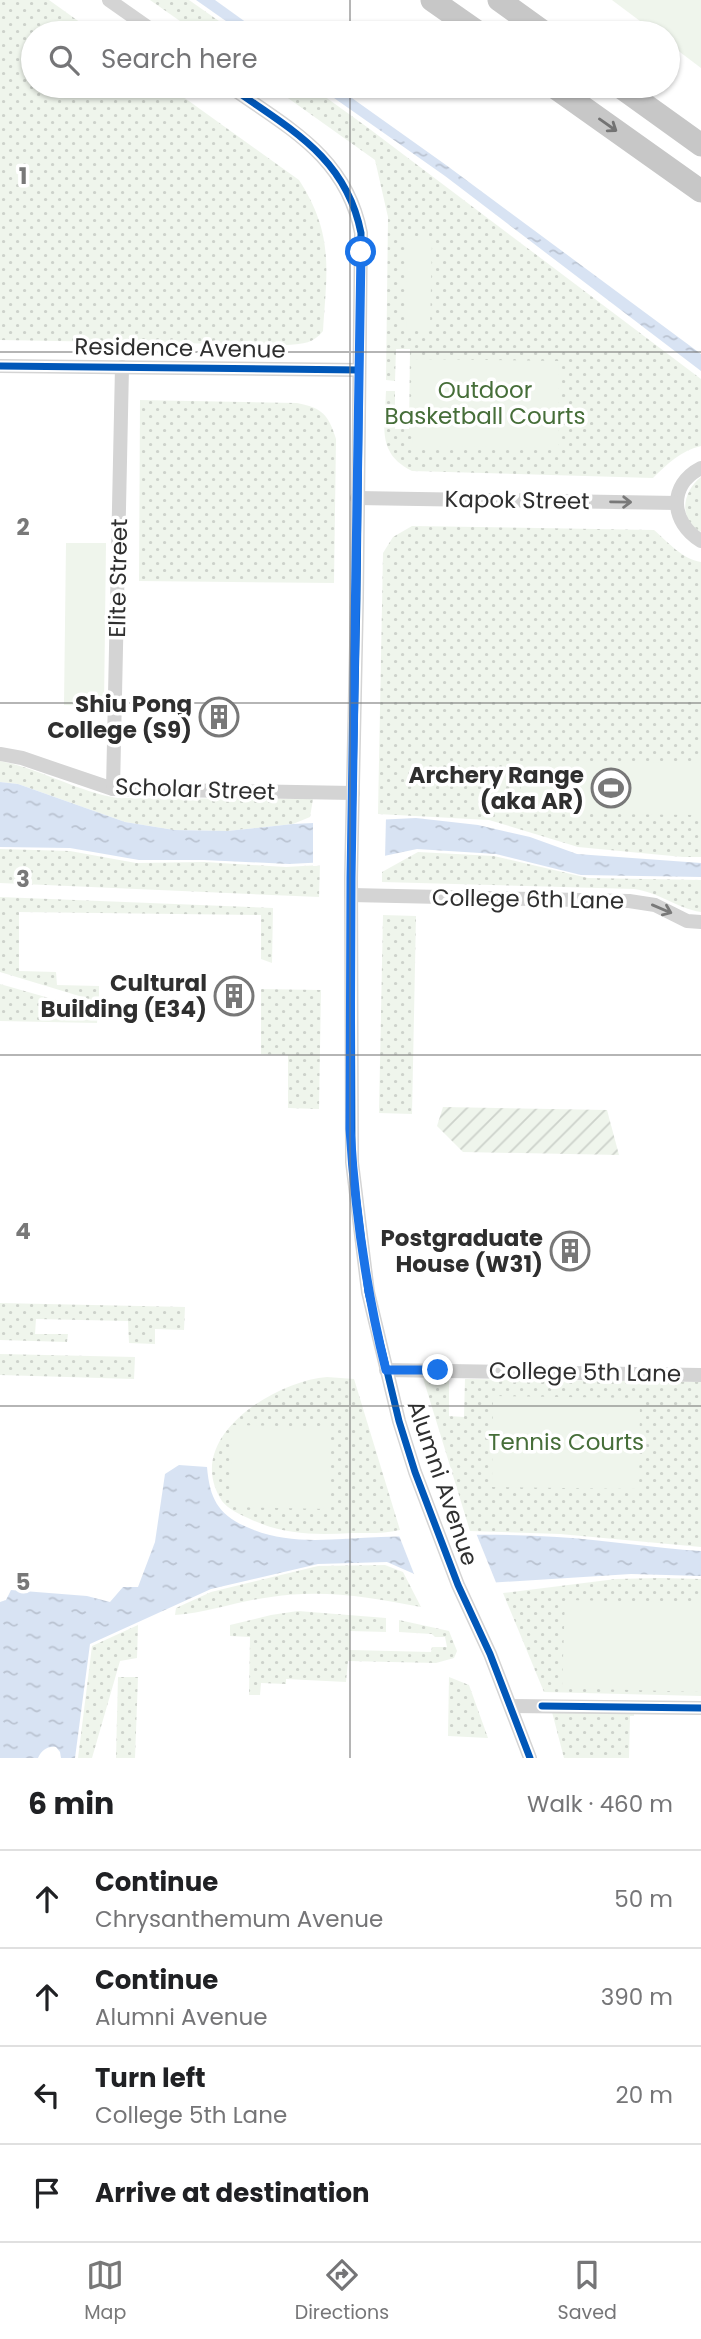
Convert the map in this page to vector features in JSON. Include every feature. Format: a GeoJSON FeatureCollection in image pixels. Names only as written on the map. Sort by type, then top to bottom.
{"type":"FeatureCollection","features":[{"type":"Feature","properties":{"kind":"main road"},"geometry":{"type":"LineString","coordinates":[[432,0],[461,21]]}},
{"type":"Feature","properties":{"kind":"main road"},"geometry":{"type":"LineString","coordinates":[[499,0],[528,21]]}},
{"type":"Feature","properties":{"kind":"main road"},"geometry":{"type":"LineString","coordinates":[[570,98],[701,191]]}},
{"type":"Feature","properties":{"kind":"main road"},"geometry":{"type":"LineString","coordinates":[[636,98],[701,145]]}},
{"type":"Feature","properties":{"kind":"street"},"geometry":{"type":"LineString","coordinates":[[109,0],[139,21]]}},
{"type":"Feature","properties":{"kind":"street","name":"Alumni Avenue"},"geometry":{"type":"LineString","coordinates":[[245,98],[330,163],[350,195],[360,233],[351,878],[352,1162],[368,1292],[386,1370],[415,1472],[458,1586],[512,1706],[530,1758]]}},
{"type":"Feature","properties":{"kind":"street","name":"Residence Avenue"},"geometry":{"type":"LineString","coordinates":[[0,366],[359,370]]}},
{"type":"Feature","properties":{"kind":"street","name":"Elite Street"},"geometry":{"type":"LineString","coordinates":[[113,789],[122,367]]}},
{"type":"Feature","properties":{"kind":"street"},"geometry":{"type":"LineString","coordinates":[[701,468],[692,472],[684,481],[677,503],[683,526],[701,541]]}},
{"type":"Feature","properties":{"kind":"street","name":"Kapok Street"},"geometry":{"type":"LineString","coordinates":[[357,498],[677,503]]}},
{"type":"Feature","properties":{"kind":"street","name":"Scholar Street"},"geometry":{"type":"LineString","coordinates":[[0,754],[22,758],[113,789],[353,796]]}},
{"type":"Feature","properties":{"kind":"street","name":"College 6th Lane"},"geometry":{"type":"LineString","coordinates":[[351,895],[629,901],[655,905],[687,921],[701,922]]}},
{"type":"Feature","properties":{"kind":"street","name":"College 5th Lane"},"geometry":{"type":"LineString","coordinates":[[386,1370],[701,1375]]}},
{"type":"Feature","properties":{"kind":"street"},"geometry":{"type":"LineString","coordinates":[[512,1706],[701,1708]]}},
{"type":"Feature","properties":{"kind":"green space"},"geometry":{"type":"Polygon","coordinates":[[[0,0],[49,0],[78,21],[21,21],[21,98],[185,98],[299,180],[318,218],[326,253],[323,331],[308,342],[288,345],[0,340],[0,0]]]}},
{"type":"Feature","properties":{"kind":"green space"},"geometry":{"type":"Polygon","coordinates":[[[150,0],[189,0],[219,21],[180,21],[150,0]]]}},
{"type":"Feature","properties":{"kind":"green space"},"geometry":{"type":"Polygon","coordinates":[[[612,0],[701,0],[701,68],[680,52],[680,21],[640,21],[612,0]]]}},
{"type":"Feature","properties":{"kind":"green space"},"geometry":{"type":"Polygon","coordinates":[[[288,98],[327,98],[701,379],[701,446],[681,454],[653,478],[412,471],[401,464],[393,456],[385,437],[386,391],[395,391],[395,429],[409,429],[410,349],[396,349],[395,381],[386,380],[388,217],[375,160],[288,98]]]}},
{"type":"Feature","properties":{"kind":"green space"},"geometry":{"type":"Polygon","coordinates":[[[407,239],[432,240],[430,331],[406,331],[407,239]]]}},
{"type":"Feature","properties":{"kind":"green space","name":"Outdoor Basketball Courts"},"geometry":{"type":"Polygon","coordinates":[[[413,359],[559,361],[558,448],[412,446],[413,359]]]}},
{"type":"Feature","properties":{"kind":"green space"},"geometry":{"type":"Polygon","coordinates":[[[140,400],[297,403],[313,407],[323,414],[336,439],[334,583],[139,581],[140,400]]]}},
{"type":"Feature","properties":{"kind":"green space"},"geometry":{"type":"Polygon","coordinates":[[[701,477],[701,532],[689,520],[685,505],[690,490],[701,477]]]}},
{"type":"Feature","properties":{"kind":"green space"},"geometry":{"type":"Polygon","coordinates":[[[412,526],[654,530],[681,554],[701,562],[701,857],[578,847],[489,820],[378,814],[383,553],[393,537],[412,526]]]}},
{"type":"Feature","properties":{"kind":"green space"},"geometry":{"type":"Polygon","coordinates":[[[66,543],[106,543],[104,706],[64,705],[66,543]]]}},
{"type":"Feature","properties":{"kind":"green space"},"geometry":{"type":"Polygon","coordinates":[[[0,761],[30,769],[88,791],[118,798],[313,799],[310,817],[293,824],[227,831],[174,830],[125,822],[18,784],[0,782],[0,761]]]}},
{"type":"Feature","properties":{"kind":"green space","name":"Archery Range (aka AR)"},"geometry":{"type":"Polygon","coordinates":[[[521,761],[701,763],[701,815],[520,813],[521,761]]]}},
{"type":"Feature","properties":{"kind":"green space"},"geometry":{"type":"Polygon","coordinates":[[[0,849],[70,851],[136,863],[205,862],[286,867],[320,865],[319,897],[0,883],[0,849]]]}},
{"type":"Feature","properties":{"kind":"green space"},"geometry":{"type":"Polygon","coordinates":[[[418,852],[494,856],[588,878],[701,880],[701,912],[634,889],[382,882],[382,872],[418,852]]]}},
{"type":"Feature","properties":{"kind":"green space"},"geometry":{"type":"Polygon","coordinates":[[[0,897],[273,908],[272,963],[261,959],[261,915],[19,912],[19,971],[56,972],[57,985],[99,986],[99,1002],[0,972],[0,897]]]}},
{"type":"Feature","properties":{"kind":"green space"},"geometry":{"type":"Polygon","coordinates":[[[383,915],[416,916],[412,1114],[379,1113],[383,915]]]}},
{"type":"Feature","properties":{"kind":"green space"},"geometry":{"type":"Polygon","coordinates":[[[0,984],[98,1012],[97,1023],[0,1021],[0,984]]]}},
{"type":"Feature","properties":{"kind":"green space"},"geometry":{"type":"Polygon","coordinates":[[[261,989],[321,990],[319,1109],[288,1108],[288,1055],[261,1054],[261,989]]]}},
{"type":"Feature","properties":{"kind":"green space"},"geometry":{"type":"Polygon","coordinates":[[[443,1107],[607,1110],[619,1155],[463,1152],[437,1126],[443,1107]]]}},
{"type":"Feature","properties":{"kind":"green space"},"geometry":{"type":"Polygon","coordinates":[[[0,1303],[185,1307],[184,1330],[155,1329],[155,1344],[129,1343],[128,1321],[36,1319],[35,1334],[68,1334],[67,1342],[0,1340],[0,1303]]]}},
{"type":"Feature","properties":{"kind":"green space"},"geometry":{"type":"Polygon","coordinates":[[[0,1354],[135,1357],[134,1379],[0,1375],[0,1354]]]}},
{"type":"Feature","properties":{"kind":"green space"},"geometry":{"type":"Polygon","coordinates":[[[327,1377],[354,1379],[400,1530],[325,1534],[286,1531],[261,1524],[230,1509],[222,1501],[213,1478],[214,1456],[223,1435],[260,1401],[283,1389],[327,1377]]]}},
{"type":"Feature","properties":{"kind":"green space"},"geometry":{"type":"Polygon","coordinates":[[[423,1378],[449,1379],[449,1416],[464,1417],[465,1379],[701,1382],[701,1547],[560,1534],[470,1531],[423,1378]]]}},
{"type":"Feature","properties":{"kind":"green space","name":"Tennis Courts"},"geometry":{"type":"Polygon","coordinates":[[[493,1396],[640,1398],[639,1489],[492,1487],[493,1396]]]}},
{"type":"Feature","properties":{"kind":"green space"},"geometry":{"type":"Polygon","coordinates":[[[232,1425],[330,1427],[328,1509],[230,1507],[232,1425]]]}},
{"type":"Feature","properties":{"kind":"green space"},"geometry":{"type":"Polygon","coordinates":[[[385,1565],[403,1572],[421,1607],[365,1597],[309,1594],[259,1599],[175,1615],[176,1608],[211,1592],[318,1566],[385,1565]]]}},
{"type":"Feature","properties":{"kind":"green space"},"geometry":{"type":"Polygon","coordinates":[[[616,1579],[701,1579],[701,1696],[544,1692],[503,1593],[616,1579]]]}},
{"type":"Feature","properties":{"kind":"green space"},"geometry":{"type":"Polygon","coordinates":[[[565,1600],[701,1603],[701,1692],[562,1688],[565,1600]]]}},
{"type":"Feature","properties":{"kind":"green space"},"geometry":{"type":"Polygon","coordinates":[[[298,1611],[386,1618],[386,1632],[350,1631],[350,1650],[431,1652],[432,1647],[447,1647],[445,1637],[399,1632],[399,1620],[449,1631],[457,1651],[454,1658],[436,1663],[348,1661],[346,1682],[286,1679],[286,1684],[261,1683],[260,1695],[249,1695],[250,1637],[230,1636],[230,1625],[298,1611]]]}},
{"type":"Feature","properties":{"kind":"green space"},"geometry":{"type":"Polygon","coordinates":[[[138,1625],[137,1658],[120,1661],[92,1758],[78,1758],[92,1646],[138,1625]]]}},
{"type":"Feature","properties":{"kind":"green space"},"geometry":{"type":"Polygon","coordinates":[[[118,1677],[138,1677],[135,1758],[116,1758],[118,1677]]]}},
{"type":"Feature","properties":{"kind":"green space"},"geometry":{"type":"Polygon","coordinates":[[[449,1677],[469,1685],[488,1738],[448,1736],[449,1677]]]}},
{"type":"Feature","properties":{"kind":"green space"},"geometry":{"type":"Polygon","coordinates":[[[634,1710],[634,1716],[630,1716],[629,1758],[564,1758],[552,1712],[634,1710]]]}},
{"type":"Feature","properties":{"kind":"water"},"geometry":{"type":"Polygon","coordinates":[[[196,0],[215,0],[244,21],[226,21],[196,0]]]}},
{"type":"Feature","properties":{"kind":"water"},"geometry":{"type":"Polygon","coordinates":[[[334,98],[352,98],[701,354],[701,371],[445,176],[334,98]]]}},
{"type":"Feature","properties":{"kind":"water"},"geometry":{"type":"Polygon","coordinates":[[[0,782],[18,784],[125,822],[174,830],[227,831],[293,824],[416,818],[478,825],[530,837],[577,854],[701,863],[701,877],[581,875],[496,854],[417,849],[365,860],[289,864],[139,860],[70,848],[0,847],[0,782]]]}},
{"type":"Feature","properties":{"kind":"water"},"geometry":{"type":"Polygon","coordinates":[[[179,1465],[207,1467],[214,1499],[225,1514],[242,1525],[269,1535],[301,1540],[491,1535],[593,1540],[701,1551],[701,1576],[631,1574],[487,1583],[428,1580],[387,1562],[318,1564],[211,1589],[90,1644],[75,1758],[61,1758],[60,1752],[53,1747],[45,1749],[38,1758],[0,1758],[0,1602],[6,1600],[11,1590],[87,1596],[110,1602],[123,1587],[138,1587],[155,1542],[165,1474],[179,1465]]]}},
{"type":"Feature","properties":{"kind":"pier"},"geometry":{"type":"Polygon","coordinates":[[[386,816],[385,859],[365,864],[313,866],[313,820],[386,816]]]}},
{"type":"Feature","properties":{"kind":"pier"},"geometry":{"type":"Polygon","coordinates":[[[398,1533],[476,1533],[497,1585],[428,1584],[416,1579],[398,1533]]]}},
{"type":"Feature","properties":{"kind":"cycle path"},"geometry":{"type":"LineString","coordinates":[[246,98],[312,146],[328,164],[342,183],[353,206],[361,233],[351,878],[352,1162],[368,1292],[399,1421],[415,1472],[458,1585],[490,1654],[530,1758]]}},
{"type":"Feature","properties":{"kind":"cycle path"},"geometry":{"type":"LineString","coordinates":[[0,366],[359,370]]}},
{"type":"Feature","properties":{"kind":"cycle path"},"geometry":{"type":"LineString","coordinates":[[542,1706],[701,1708]]}},
{"type":"Feature","properties":{"kind":"place","name":"Shiu Pong College (S9)"},"geometry":{"type":"Point","coordinates":[219,717]}},
{"type":"Feature","properties":{"kind":"place","name":"Archery Range (aka AR)"},"geometry":{"type":"Point","coordinates":[611,788]}},
{"type":"Feature","properties":{"kind":"place","name":"Cultural Building (E34)"},"geometry":{"type":"Point","coordinates":[234,996]}},
{"type":"Feature","properties":{"kind":"place","name":"Postgraduate House (W31)"},"geometry":{"type":"Point","coordinates":[570,1251]}},
{"type":"Feature","properties":{"kind":"route"},"geometry":{"type":"LineString","coordinates":[[361,252],[351,878],[352,1162],[368,1292],[386,1370],[438,1370]]}}]}
